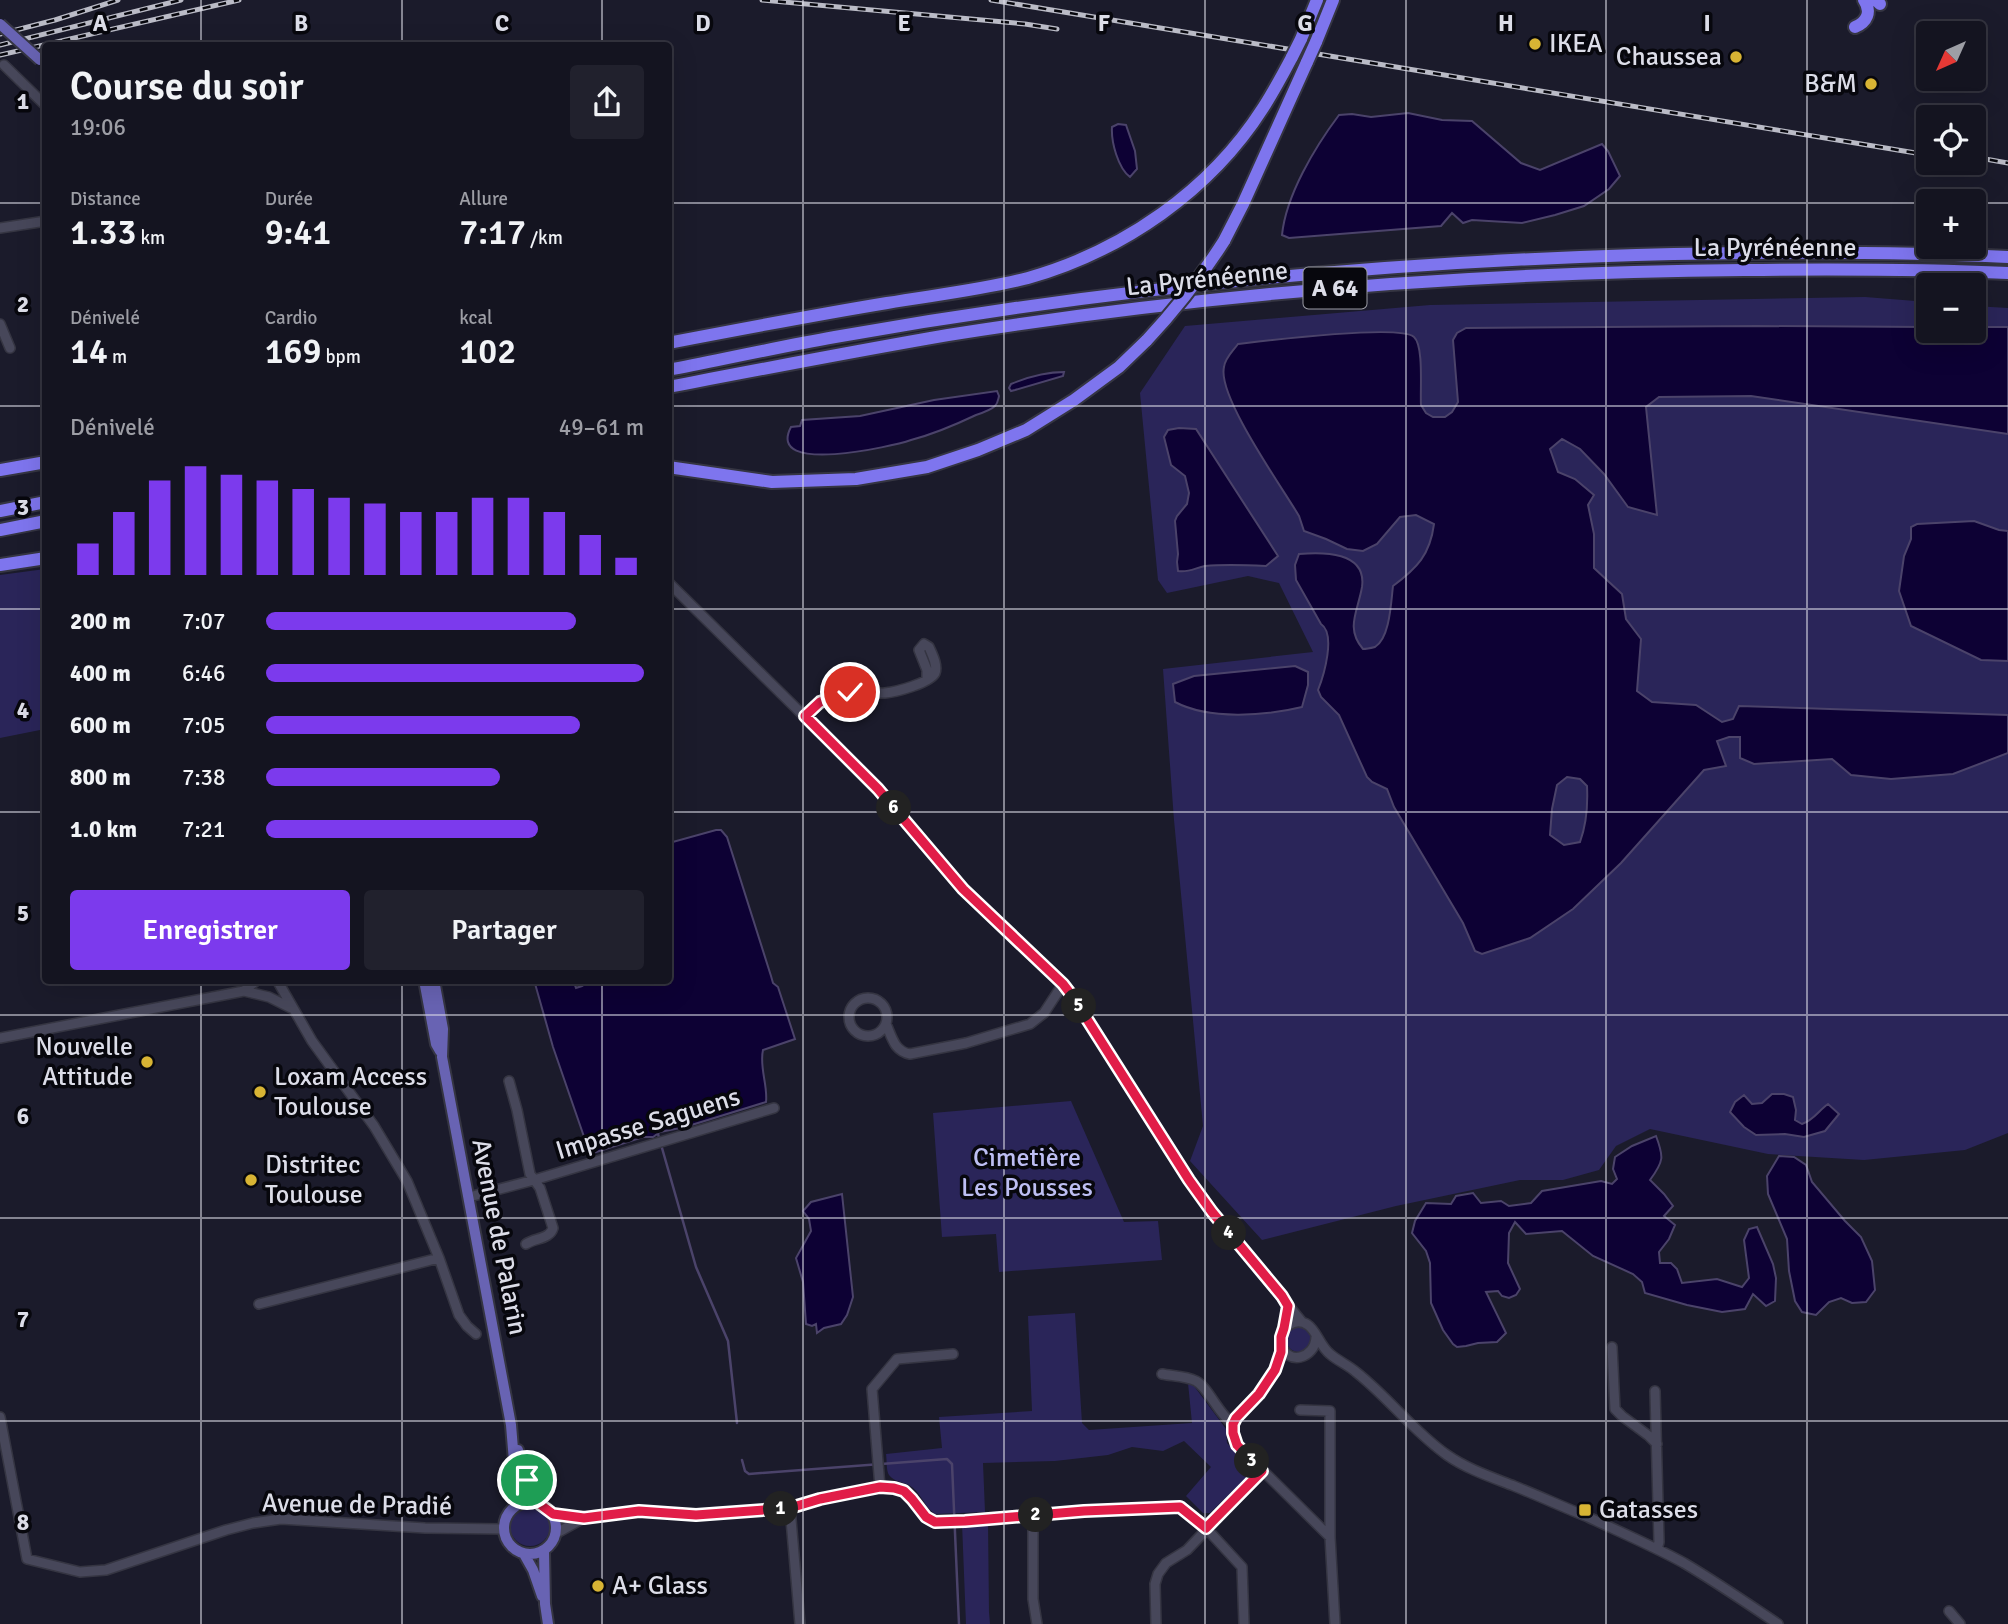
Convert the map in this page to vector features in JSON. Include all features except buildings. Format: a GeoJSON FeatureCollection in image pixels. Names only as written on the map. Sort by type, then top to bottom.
{"type":"FeatureCollection","features":[{"type":"Feature","properties":{"kind":"highway"},"geometry":{"type":"LineString","coordinates":[[672,342],[999,285],[1028,278],[1090,256],[1113,244],[1158,217],[1201,181],[1247,132],[1292,57],[1317,0]]}},
{"type":"Feature","properties":{"kind":"highway"},"geometry":{"type":"LineString","coordinates":[[672,468],[772,482],[856,479],[927,467],[978,450],[1026,430],[1074,400],[1110,374],[1147,340],[1192,288],[1224,241],[1333,0]]}},
{"type":"Feature","properties":{"kind":"highway"},"geometry":{"type":"LineString","coordinates":[[1855,27],[1868,15],[1869,8],[1864,0]]}},
{"type":"Feature","properties":{"kind":"highway","name":"La Pyrénéenne"},"geometry":{"type":"LineString","coordinates":[[672,369],[835,337],[1046,304],[1334,272],[1479,262],[1695,253],[2008,257]]}},
{"type":"Feature","properties":{"kind":"highway","name":"La Pyrénéenne"},"geometry":{"type":"LineString","coordinates":[[672,386],[963,333],[1140,309],[1336,288],[1482,278],[1696,271],[2008,273]]}},
{"type":"Feature","properties":{"kind":"highway"},"geometry":{"type":"LineString","coordinates":[[0,470],[42,463]]}},
{"type":"Feature","properties":{"kind":"highway"},"geometry":{"type":"LineString","coordinates":[[0,511],[42,503]]}},
{"type":"Feature","properties":{"kind":"highway"},"geometry":{"type":"LineString","coordinates":[[0,530],[42,522]]}},
{"type":"Feature","properties":{"kind":"highway"},"geometry":{"type":"LineString","coordinates":[[0,565],[42,559]]}},
{"type":"Feature","properties":{"kind":"main road"},"geometry":{"type":"LineString","coordinates":[[0,24],[42,61]]}},
{"type":"Feature","properties":{"kind":"main road","name":"Avenue de Palarin"},"geometry":{"type":"LineString","coordinates":[[425,984],[436,1044],[442,1057]]}},
{"type":"Feature","properties":{"kind":"main road","name":"Avenue de Palarin"},"geometry":{"type":"LineString","coordinates":[[435,984],[443,1029],[442,1057],[511,1425],[515,1505]]}},
{"type":"Feature","properties":{"kind":"main road","name":"Avenue de Palarin"},"geometry":{"type":"LineString","coordinates":[[511,1425],[527,1480],[541,1505]]}},
{"type":"Feature","properties":{"kind":"main road"},"geometry":{"type":"LineString","coordinates":[[534,1501],[553,1514],[557,1523],[555,1534],[552,1543],[544,1550],[524,1554],[512,1547],[507,1540],[503,1529],[506,1517],[515,1505],[534,1501]]}},
{"type":"Feature","properties":{"kind":"main road"},"geometry":{"type":"LineString","coordinates":[[544,1550],[548,1624]]}},
{"type":"Feature","properties":{"kind":"main road"},"geometry":{"type":"LineString","coordinates":[[524,1554],[533,1570],[545,1604]]}},
{"type":"Feature","properties":{"kind":"street"},"geometry":{"type":"LineString","coordinates":[[4,65],[42,102]]}},
{"type":"Feature","properties":{"kind":"street"},"geometry":{"type":"LineString","coordinates":[[0,229],[42,222]]}},
{"type":"Feature","properties":{"kind":"street"},"geometry":{"type":"LineString","coordinates":[[0,324],[10,348]]}},
{"type":"Feature","properties":{"kind":"street"},"geometry":{"type":"LineString","coordinates":[[672,586],[878,789],[963,889],[1063,984],[1212,1212],[1288,1306],[1311,1328],[1331,1356],[1357,1372],[1430,1441],[1465,1465],[1657,1549],[1732,1592],[1778,1624]]}},
{"type":"Feature","properties":{"kind":"street"},"geometry":{"type":"LineString","coordinates":[[805,716],[820,702],[850,692],[890,693],[927,680]]}},
{"type":"Feature","properties":{"kind":"street"},"geometry":{"type":"LineString","coordinates":[[244,991],[252,984]]}},
{"type":"Feature","properties":{"kind":"street"},"geometry":{"type":"LineString","coordinates":[[279,984],[312,1041],[374,1126],[407,1181],[459,1315],[476,1334]]}},
{"type":"Feature","properties":{"kind":"street"},"geometry":{"type":"LineString","coordinates":[[886,1024],[877,1034],[864,1036],[853,1029],[850,1023],[851,1009],[864,998],[877,1000],[886,1010],[886,1024],[897,1048],[910,1054],[1030,1024],[1038,1019],[1063,984]]}},
{"type":"Feature","properties":{"kind":"street"},"geometry":{"type":"LineString","coordinates":[[0,1038],[244,991],[268,996],[292,1009]]}},
{"type":"Feature","properties":{"kind":"street","name":"Impasse Saguens"},"geometry":{"type":"LineString","coordinates":[[509,1081],[530,1174],[540,1188],[552,1228],[548,1236],[533,1239],[526,1244]]}},
{"type":"Feature","properties":{"kind":"street","name":"Impasse Saguens"},"geometry":{"type":"LineString","coordinates":[[469,1197],[774,1108]]}},
{"type":"Feature","properties":{"kind":"street"},"geometry":{"type":"LineString","coordinates":[[259,1304],[439,1258]]}},
{"type":"Feature","properties":{"kind":"street"},"geometry":{"type":"LineString","coordinates":[[1288,1306],[1275,1370],[1259,1394],[1236,1418],[1233,1433],[1237,1445],[1330,1537]]}},
{"type":"Feature","properties":{"kind":"street"},"geometry":{"type":"LineString","coordinates":[[1284,1328],[1292,1323],[1303,1322]]}},
{"type":"Feature","properties":{"kind":"street"},"geometry":{"type":"LineString","coordinates":[[1308,1354],[1313,1350],[1316,1337]]}},
{"type":"Feature","properties":{"kind":"street"},"geometry":{"type":"LineString","coordinates":[[1282,1346],[1295,1357]]}},
{"type":"Feature","properties":{"kind":"street"},"geometry":{"type":"LineString","coordinates":[[1612,1347],[1615,1409],[1657,1444]]}},
{"type":"Feature","properties":{"kind":"street"},"geometry":{"type":"LineString","coordinates":[[880,1487],[872,1389],[897,1359],[953,1354]]}},
{"type":"Feature","properties":{"kind":"street"},"geometry":{"type":"LineString","coordinates":[[1275,1370],[1295,1357],[1308,1354],[1331,1356]]}},
{"type":"Feature","properties":{"kind":"street"},"geometry":{"type":"LineString","coordinates":[[1162,1374],[1194,1379],[1201,1384],[1224,1417],[1233,1424]]}},
{"type":"Feature","properties":{"kind":"street"},"geometry":{"type":"LineString","coordinates":[[1656,1391],[1657,1549]]}},
{"type":"Feature","properties":{"kind":"street"},"geometry":{"type":"LineString","coordinates":[[1300,1410],[1330,1411],[1330,1537],[1335,1624]]}},
{"type":"Feature","properties":{"kind":"street","name":"Avenue de Pradié"},"geometry":{"type":"LineString","coordinates":[[0,1417],[26,1559],[79,1572],[106,1570],[226,1530],[281,1519],[425,1528],[503,1529]]}},
{"type":"Feature","properties":{"kind":"street"},"geometry":{"type":"LineString","coordinates":[[1156,1624],[1155,1584],[1158,1574],[1166,1563],[1186,1550],[1262,1471]]}},
{"type":"Feature","properties":{"kind":"street"},"geometry":{"type":"LineString","coordinates":[[553,1514],[584,1518],[639,1511],[696,1515],[790,1508],[880,1487],[904,1491],[926,1517],[935,1522],[1180,1507],[1206,1528],[1242,1567],[1244,1624]]}},
{"type":"Feature","properties":{"kind":"street"},"geometry":{"type":"LineString","coordinates":[[790,1508],[800,1624]]}},
{"type":"Feature","properties":{"kind":"street"},"geometry":{"type":"LineString","coordinates":[[1033,1515],[1033,1599],[1037,1624]]}},
{"type":"Feature","properties":{"kind":"street"},"geometry":{"type":"LineString","coordinates":[[555,1534],[584,1518]]}},
{"type":"Feature","properties":{"kind":"street"},"geometry":{"type":"LineString","coordinates":[[1948,1611],[1960,1624]]}},
{"type":"Feature","properties":{"kind":"green space"},"geometry":{"type":"Polygon","coordinates":[[[1865,297],[1916,301],[1916,343],[1986,343],[1986,307],[2008,308],[2008,1133],[1965,1150],[1864,1160],[1768,1154],[1650,1129],[1616,1146],[1599,1170],[1563,1180],[1520,1180],[1396,1206],[1262,1240],[1190,1161],[1203,1126],[1174,820],[1163,669],[1313,652],[1279,583],[1248,576],[1167,593],[1158,580],[1140,393],[1185,326],[1430,305],[1865,297]]]}},
{"type":"Feature","properties":{"kind":"green space"},"geometry":{"type":"Polygon","coordinates":[[[42,569],[42,730],[0,738],[0,575],[42,569]]]}},
{"type":"Feature","properties":{"kind":"green space","name":"Cimetière Les Pousses"},"geometry":{"type":"Polygon","coordinates":[[[1071,1101],[1124,1222],[1158,1221],[1162,1260],[999,1272],[996,1234],[942,1237],[933,1113],[1071,1101]]]}},
{"type":"Feature","properties":{"kind":"green space"},"geometry":{"type":"Polygon","coordinates":[[[1075,1313],[1082,1423],[1089,1430],[1192,1423],[1188,1383],[1191,1382],[1226,1429],[1227,1443],[1251,1473],[1210,1513],[1203,1513],[1186,1496],[1211,1467],[1184,1441],[1163,1451],[1132,1447],[1108,1455],[1055,1461],[983,1463],[985,1512],[935,1514],[913,1488],[889,1475],[886,1454],[942,1448],[939,1417],[1032,1411],[1028,1316],[1075,1313]]]}},
{"type":"Feature","properties":{"kind":"green space"},"geometry":{"type":"Polygon","coordinates":[[[1299,1326],[1308,1330],[1312,1339],[1308,1348],[1299,1352],[1290,1348],[1286,1339],[1290,1330],[1299,1326]]]}},
{"type":"Feature","properties":{"kind":"green space"},"geometry":{"type":"Polygon","coordinates":[[[530,1506],[538,1507],[544,1512],[549,1518],[549,1534],[544,1540],[538,1545],[530,1546],[522,1545],[516,1540],[511,1534],[510,1526],[511,1518],[516,1512],[522,1507],[530,1506]]]}},
{"type":"Feature","properties":{"kind":"green space"},"geometry":{"type":"Polygon","coordinates":[[[988,1522],[990,1624],[966,1624],[962,1523],[988,1522]]]}},
{"type":"Feature","properties":{"kind":"shaded area"},"geometry":{"type":"Polygon","coordinates":[[[1408,113],[1442,120],[1472,121],[1521,163],[1540,170],[1602,144],[1620,176],[1609,189],[1584,206],[1522,223],[1472,220],[1463,223],[1452,213],[1441,226],[1289,238],[1282,235],[1295,188],[1339,115],[1371,117],[1408,113]]]}},
{"type":"Feature","properties":{"kind":"shaded area"},"geometry":{"type":"Polygon","coordinates":[[[1118,124],[1126,125],[1135,151],[1137,169],[1130,177],[1122,168],[1114,147],[1112,127],[1118,124]]]}},
{"type":"Feature","properties":{"kind":"shaded area"},"geometry":{"type":"Polygon","coordinates":[[[1916,327],[1916,343],[1986,343],[1986,327],[2008,327],[2008,434],[1751,396],[1659,397],[1646,407],[1657,515],[1628,507],[1604,474],[1580,449],[1562,439],[1550,449],[1558,472],[1575,479],[1594,495],[1588,505],[1594,534],[1594,568],[1622,594],[1626,619],[1641,639],[1637,691],[1652,702],[1696,705],[1722,722],[1733,719],[1739,706],[2008,715],[2008,753],[1953,774],[1891,779],[1851,775],[1832,759],[1754,764],[1740,758],[1740,737],[1717,741],[1726,766],[1704,770],[1621,863],[1573,909],[1530,938],[1482,954],[1475,951],[1463,923],[1394,807],[1387,789],[1367,777],[1339,715],[1321,697],[1318,690],[1327,655],[1328,636],[1296,580],[1295,565],[1299,554],[1341,556],[1358,566],[1362,575],[1362,587],[1354,619],[1355,634],[1363,649],[1375,647],[1387,628],[1393,586],[1421,560],[1434,524],[1416,515],[1400,517],[1377,544],[1363,551],[1347,549],[1304,531],[1299,516],[1240,419],[1230,398],[1224,367],[1238,344],[1330,334],[1403,333],[1414,337],[1419,349],[1421,405],[1426,413],[1433,417],[1445,417],[1458,402],[1453,340],[1457,333],[1466,328],[1916,327]],[[1567,777],[1557,785],[1550,835],[1564,845],[1580,842],[1587,807],[1587,786],[1580,779],[1567,777]]]}},
{"type":"Feature","properties":{"kind":"shaded area"},"geometry":{"type":"Polygon","coordinates":[[[1064,372],[1063,376],[1015,390],[1011,391],[1009,388],[1011,384],[1030,377],[1064,372]]]}},
{"type":"Feature","properties":{"kind":"shaded area"},"geometry":{"type":"Polygon","coordinates":[[[997,391],[998,401],[991,409],[936,432],[900,443],[859,451],[813,454],[796,451],[788,442],[791,427],[800,426],[802,420],[860,416],[934,400],[997,391]]]}},
{"type":"Feature","properties":{"kind":"shaded area"},"geometry":{"type":"Polygon","coordinates":[[[1196,429],[1278,556],[1266,566],[1213,565],[1178,571],[1175,521],[1187,504],[1189,493],[1185,476],[1171,465],[1164,437],[1168,430],[1196,429]]]}},
{"type":"Feature","properties":{"kind":"shaded area"},"geometry":{"type":"Polygon","coordinates":[[[1974,521],[2008,531],[2008,661],[1981,660],[1911,626],[1899,591],[1904,556],[1911,539],[1911,527],[1917,524],[1974,521]]]}},
{"type":"Feature","properties":{"kind":"shaded area"},"geometry":{"type":"Polygon","coordinates":[[[1295,666],[1308,672],[1308,685],[1302,707],[1271,713],[1237,715],[1204,712],[1175,702],[1173,684],[1194,676],[1295,666]]]}},
{"type":"Feature","properties":{"kind":"shaded area"},"geometry":{"type":"Polygon","coordinates":[[[716,830],[721,830],[727,837],[773,983],[778,987],[795,1039],[763,1050],[766,1102],[590,1154],[553,1047],[535,984],[574,984],[576,988],[585,984],[672,984],[672,842],[716,830]]]}},
{"type":"Feature","properties":{"kind":"shaded area"},"geometry":{"type":"Polygon","coordinates":[[[1772,1094],[1793,1097],[1795,1120],[1802,1124],[1828,1104],[1839,1114],[1825,1131],[1804,1137],[1785,1134],[1756,1135],[1730,1112],[1735,1102],[1744,1095],[1752,1104],[1762,1103],[1772,1094]]]}},
{"type":"Feature","properties":{"kind":"shaded area"},"geometry":{"type":"Polygon","coordinates":[[[1656,1136],[1661,1159],[1650,1180],[1673,1206],[1664,1216],[1675,1225],[1659,1252],[1660,1263],[1671,1263],[1677,1269],[1682,1283],[1717,1279],[1742,1287],[1749,1278],[1744,1240],[1749,1229],[1757,1227],[1773,1264],[1776,1278],[1775,1301],[1766,1306],[1753,1294],[1745,1309],[1722,1312],[1645,1293],[1642,1282],[1633,1274],[1593,1256],[1562,1231],[1526,1234],[1515,1222],[1509,1233],[1508,1263],[1520,1289],[1516,1295],[1509,1298],[1498,1291],[1486,1292],[1506,1333],[1497,1342],[1457,1347],[1453,1344],[1443,1330],[1431,1303],[1430,1263],[1426,1251],[1412,1233],[1415,1221],[1426,1203],[1451,1204],[1456,1196],[1473,1193],[1481,1203],[1501,1201],[1509,1206],[1531,1203],[1542,1191],[1601,1181],[1612,1184],[1617,1179],[1613,1169],[1615,1157],[1656,1136]]]}},
{"type":"Feature","properties":{"kind":"shaded area"},"geometry":{"type":"Polygon","coordinates":[[[1779,1156],[1794,1157],[1806,1165],[1812,1182],[1861,1237],[1872,1261],[1875,1290],[1866,1302],[1852,1303],[1841,1298],[1829,1302],[1816,1315],[1802,1312],[1795,1301],[1789,1271],[1787,1239],[1768,1194],[1767,1176],[1779,1156]]]}},
{"type":"Feature","properties":{"kind":"shaded area"},"geometry":{"type":"Polygon","coordinates":[[[842,1194],[853,1297],[841,1324],[824,1328],[817,1333],[816,1324],[806,1324],[803,1282],[796,1258],[811,1231],[809,1219],[803,1211],[811,1202],[842,1194]]]}},
{"type":"Feature","properties":{"kind":"waterway"},"geometry":{"type":"LineString","coordinates":[[658,1134],[696,1267],[728,1341],[737,1423]]}},
{"type":"Feature","properties":{"kind":"waterway"},"geometry":{"type":"LineString","coordinates":[[742,1460],[745,1471],[749,1474],[947,1459],[952,1464],[959,1624]]}},
{"type":"Feature","properties":{"kind":"railway"},"geometry":{"type":"LineString","coordinates":[[0,34],[118,0]]}},
{"type":"Feature","properties":{"kind":"railway"},"geometry":{"type":"LineString","coordinates":[[0,45],[181,0]]}},
{"type":"Feature","properties":{"kind":"railway"},"geometry":{"type":"LineString","coordinates":[[56,42],[239,0]]}},
{"type":"Feature","properties":{"kind":"railway"},"geometry":{"type":"LineString","coordinates":[[762,0],[1057,29]]}},
{"type":"Feature","properties":{"kind":"railway"},"geometry":{"type":"LineString","coordinates":[[991,0],[1916,153]]}},
{"type":"Feature","properties":{"kind":"railway"},"geometry":{"type":"LineString","coordinates":[[0,55],[42,45]]}},
{"type":"Feature","properties":{"kind":"railway"},"geometry":{"type":"LineString","coordinates":[[1986,159],[2008,163]]}},
{"type":"Feature","properties":{"kind":"place","name":"IKEA"},"geometry":{"type":"Point","coordinates":[1535,44]}},
{"type":"Feature","properties":{"kind":"place","name":"Chaussea"},"geometry":{"type":"Point","coordinates":[1736,57]}},
{"type":"Feature","properties":{"kind":"place","name":"B&M"},"geometry":{"type":"Point","coordinates":[1871,84]}},
{"type":"Feature","properties":{"kind":"place","name":"Nouvelle Attitude"},"geometry":{"type":"Point","coordinates":[147,1062]}},
{"type":"Feature","properties":{"kind":"place","name":"Loxam Access Toulouse"},"geometry":{"type":"Point","coordinates":[260,1092]}},
{"type":"Feature","properties":{"kind":"place","name":"Distritec Toulouse"},"geometry":{"type":"Point","coordinates":[251,1180]}},
{"type":"Feature","properties":{"kind":"place","name":"Gatasses"},"geometry":{"type":"Point","coordinates":[1585,1510]}},
{"type":"Feature","properties":{"kind":"place","name":"A+ Glass"},"geometry":{"type":"Point","coordinates":[598,1586]}},
{"type":"Feature","properties":{"kind":"route"},"geometry":{"type":"LineString","coordinates":[[527,1480],[541,1505],[553,1514],[584,1518],[639,1511],[696,1515],[790,1508],[880,1487],[904,1491],[926,1517],[935,1522],[1180,1507],[1206,1528],[1262,1471],[1237,1445],[1233,1424],[1259,1394],[1275,1370],[1281,1352],[1281,1337],[1288,1306],[1189,1180],[1063,984],[963,889],[878,789],[805,716],[820,702],[850,692]]}}]}
